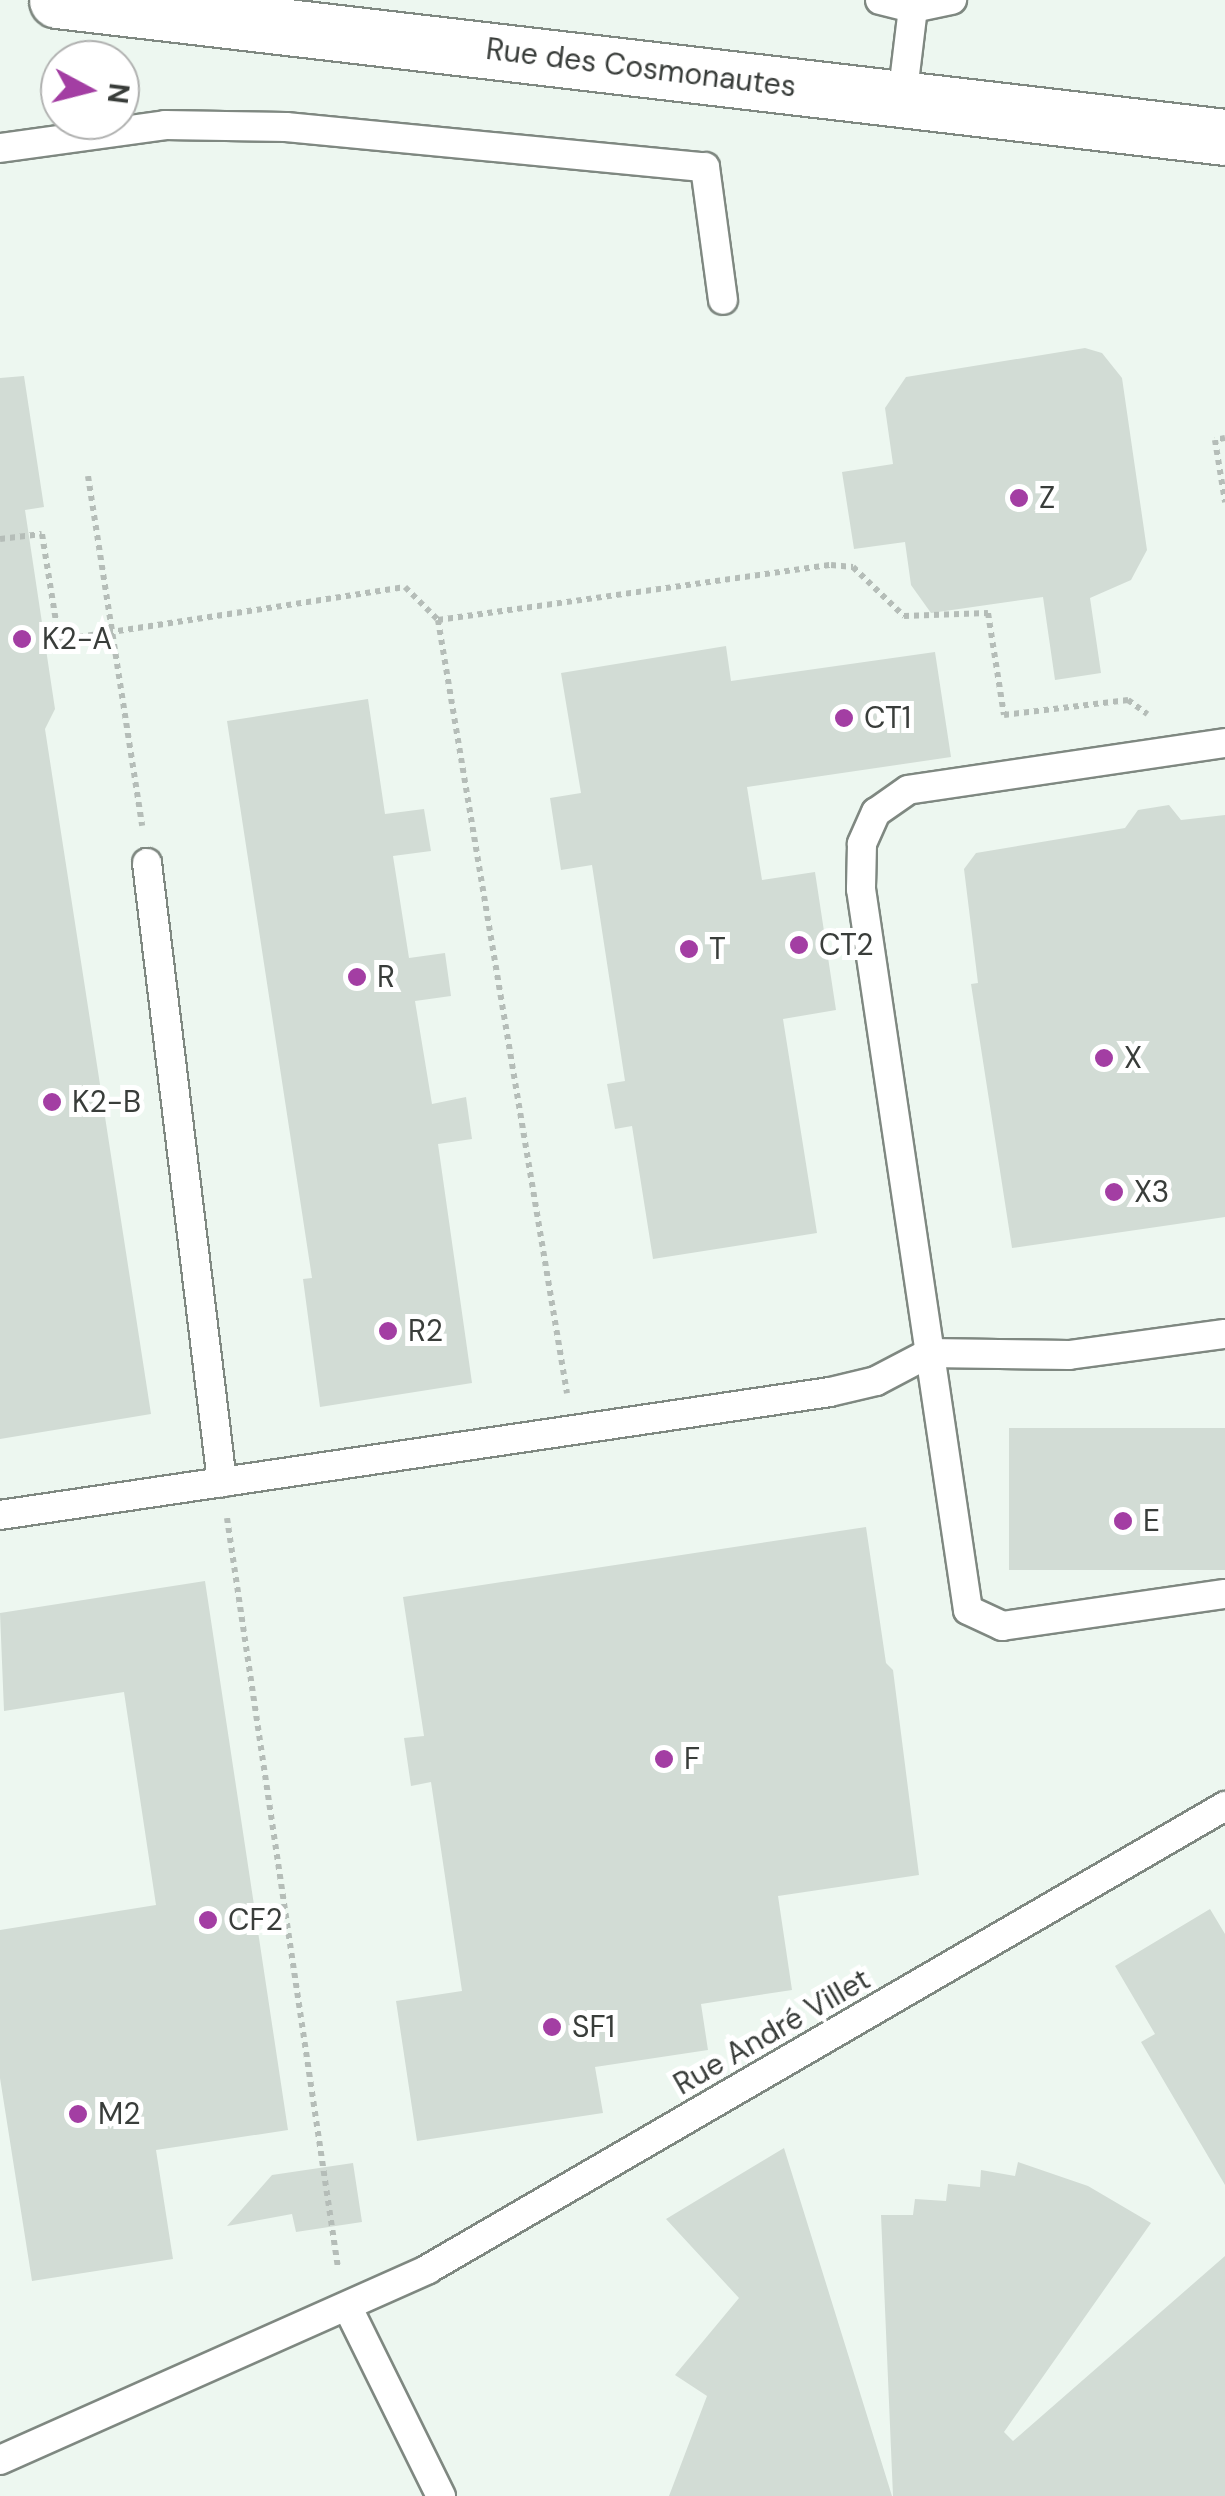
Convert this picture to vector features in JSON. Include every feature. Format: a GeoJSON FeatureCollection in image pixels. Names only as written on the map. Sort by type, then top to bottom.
{"type":"FeatureCollection","features":[{"type":"Feature","properties":{"kind":"main road","name":"Rue des Cosmonautes"},"geometry":{"type":"LineString","coordinates":[[57,0],[1225,136]]}},
{"type":"Feature","properties":{"kind":"lane"},"geometry":{"type":"LineString","coordinates":[[880,0],[913,8],[952,0]]}},
{"type":"Feature","properties":{"kind":"lane"},"geometry":{"type":"LineString","coordinates":[[902,99],[913,8]]}},
{"type":"Feature","properties":{"kind":"lane"},"geometry":{"type":"LineString","coordinates":[[0,148],[165,125],[269,127],[705,167],[724,300]]}},
{"type":"Feature","properties":{"kind":"lane"},"geometry":{"type":"LineString","coordinates":[[1225,743],[908,790],[876,812],[862,844],[861,888],[968,1610],[1002,1626],[1225,1594]]}},
{"type":"Feature","properties":{"kind":"lane"},"geometry":{"type":"LineString","coordinates":[[146,863],[222,1482]]}},
{"type":"Feature","properties":{"kind":"lane"},"geometry":{"type":"LineString","coordinates":[[0,1516],[830,1392],[876,1381],[930,1354],[1069,1355],[1225,1334]]}},
{"type":"Feature","properties":{"kind":"lane","name":"Rue André Villet"},"geometry":{"type":"LineString","coordinates":[[0,2460],[348,2308],[428,2269],[1225,1806]]}},
{"type":"Feature","properties":{"kind":"lane"},"geometry":{"type":"LineString","coordinates":[[348,2308],[441,2496]]}},
{"type":"Feature","properties":{"kind":"path"},"geometry":{"type":"LineString","coordinates":[[1225,438],[1215,440],[1225,502]]}},
{"type":"Feature","properties":{"kind":"path"},"geometry":{"type":"LineString","coordinates":[[88,476],[116,632],[146,863]]}},
{"type":"Feature","properties":{"kind":"path"},"geometry":{"type":"LineString","coordinates":[[0,539],[42,534],[59,640],[404,587],[438,620],[573,1432]]}},
{"type":"Feature","properties":{"kind":"path"},"geometry":{"type":"LineString","coordinates":[[438,620],[832,565],[853,567],[904,616],[988,614],[1004,715],[1128,700],[1159,715]]}},
{"type":"Feature","properties":{"kind":"path"},"geometry":{"type":"LineString","coordinates":[[222,1482],[327,2227],[348,2308]]}},
{"type":"Feature","properties":{"kind":"building","name":"Z"},"geometry":{"type":"Polygon","coordinates":[[[1085,348],[1102,353],[1122,378],[1147,550],[1131,580],[1090,598],[1101,673],[1055,680],[1043,597],[931,613],[911,585],[905,542],[854,549],[842,472],[893,464],[885,408],[906,377],[1085,348]]]}},
{"type":"Feature","properties":{"kind":"building","name":"K2-B"},"geometry":{"type":"Polygon","coordinates":[[[24,376],[44,507],[25,510],[55,709],[45,729],[151,1414],[0,1439],[0,378],[24,376]]]}},
{"type":"Feature","properties":{"kind":"building","name":"T"},"geometry":{"type":"Polygon","coordinates":[[[726,646],[731,681],[935,652],[951,757],[747,787],[762,880],[815,872],[836,1010],[783,1019],[817,1233],[653,1259],[632,1126],[615,1129],[607,1084],[625,1081],[592,865],[561,870],[550,798],[581,793],[561,673],[726,646]]]}},
{"type":"Feature","properties":{"kind":"building","name":"R"},"geometry":{"type":"Polygon","coordinates":[[[368,699],[385,814],[424,809],[431,851],[393,856],[409,958],[445,953],[451,996],[415,1001],[432,1104],[466,1097],[472,1139],[438,1144],[472,1383],[320,1407],[303,1279],[312,1278],[227,721],[368,699]]]}},
{"type":"Feature","properties":{"kind":"building","name":"X"},"geometry":{"type":"Polygon","coordinates":[[[1169,805],[1181,820],[1225,815],[1225,1217],[1012,1248],[971,984],[978,983],[964,869],[976,853],[1125,828],[1138,810],[1169,805]]]}},
{"type":"Feature","properties":{"kind":"building","name":"E"},"geometry":{"type":"Polygon","coordinates":[[[1009,1428],[1225,1428],[1225,1570],[1009,1570],[1009,1428]]]}},
{"type":"Feature","properties":{"kind":"building","name":"F"},"geometry":{"type":"Polygon","coordinates":[[[866,1527],[886,1663],[893,1670],[919,1875],[778,1896],[792,1990],[701,2004],[708,2050],[595,2067],[603,2113],[417,2141],[396,2001],[462,1991],[431,1782],[411,1786],[404,1738],[424,1736],[403,1597],[866,1527]]]}},
{"type":"Feature","properties":{"kind":"building"},"geometry":{"type":"Polygon","coordinates":[[[205,1581],[288,2130],[156,2150],[173,2259],[32,2281],[0,2078],[0,1930],[156,1905],[124,1692],[4,1711],[0,1613],[205,1581]]]}},
{"type":"Feature","properties":{"kind":"building"},"geometry":{"type":"Polygon","coordinates":[[[1210,1909],[1225,1934],[1225,2185],[1141,2042],[1155,2034],[1115,1966],[1210,1909]]]}},
{"type":"Feature","properties":{"kind":"building"},"geometry":{"type":"Polygon","coordinates":[[[784,2148],[892,2496],[669,2496],[707,2396],[675,2375],[739,2298],[666,2219],[784,2148]]]}},
{"type":"Feature","properties":{"kind":"building"},"geometry":{"type":"Polygon","coordinates":[[[1018,2162],[1088,2186],[1151,2223],[1004,2432],[1013,2441],[1225,2256],[1225,2496],[893,2496],[881,2215],[913,2215],[915,2199],[946,2201],[948,2184],[980,2187],[981,2170],[1015,2176],[1018,2162]]]}},
{"type":"Feature","properties":{"kind":"building"},"geometry":{"type":"Polygon","coordinates":[[[353,2163],[362,2222],[296,2232],[292,2214],[227,2226],[272,2175],[353,2163]]]}},
{"type":"Feature","properties":{"kind":"place","name":"Z"},"geometry":{"type":"Point","coordinates":[1019,498]}},
{"type":"Feature","properties":{"kind":"place","name":"K2-A"},"geometry":{"type":"Point","coordinates":[22,639]}},
{"type":"Feature","properties":{"kind":"place","name":"CT1"},"geometry":{"type":"Point","coordinates":[844,718]}},
{"type":"Feature","properties":{"kind":"place","name":"CT2"},"geometry":{"type":"Point","coordinates":[799,945]}},
{"type":"Feature","properties":{"kind":"place","name":"T"},"geometry":{"type":"Point","coordinates":[689,949]}},
{"type":"Feature","properties":{"kind":"place","name":"R"},"geometry":{"type":"Point","coordinates":[357,977]}},
{"type":"Feature","properties":{"kind":"place","name":"X"},"geometry":{"type":"Point","coordinates":[1104,1058]}},
{"type":"Feature","properties":{"kind":"place","name":"K2-B"},"geometry":{"type":"Point","coordinates":[52,1102]}},
{"type":"Feature","properties":{"kind":"place","name":"X3"},"geometry":{"type":"Point","coordinates":[1114,1192]}},
{"type":"Feature","properties":{"kind":"place","name":"R2"},"geometry":{"type":"Point","coordinates":[388,1331]}},
{"type":"Feature","properties":{"kind":"place","name":"E"},"geometry":{"type":"Point","coordinates":[1123,1521]}},
{"type":"Feature","properties":{"kind":"place","name":"F"},"geometry":{"type":"Point","coordinates":[664,1759]}},
{"type":"Feature","properties":{"kind":"place","name":"CF2"},"geometry":{"type":"Point","coordinates":[208,1920]}},
{"type":"Feature","properties":{"kind":"place","name":"SF1"},"geometry":{"type":"Point","coordinates":[552,2027]}},
{"type":"Feature","properties":{"kind":"place","name":"M2"},"geometry":{"type":"Point","coordinates":[78,2114]}}]}
